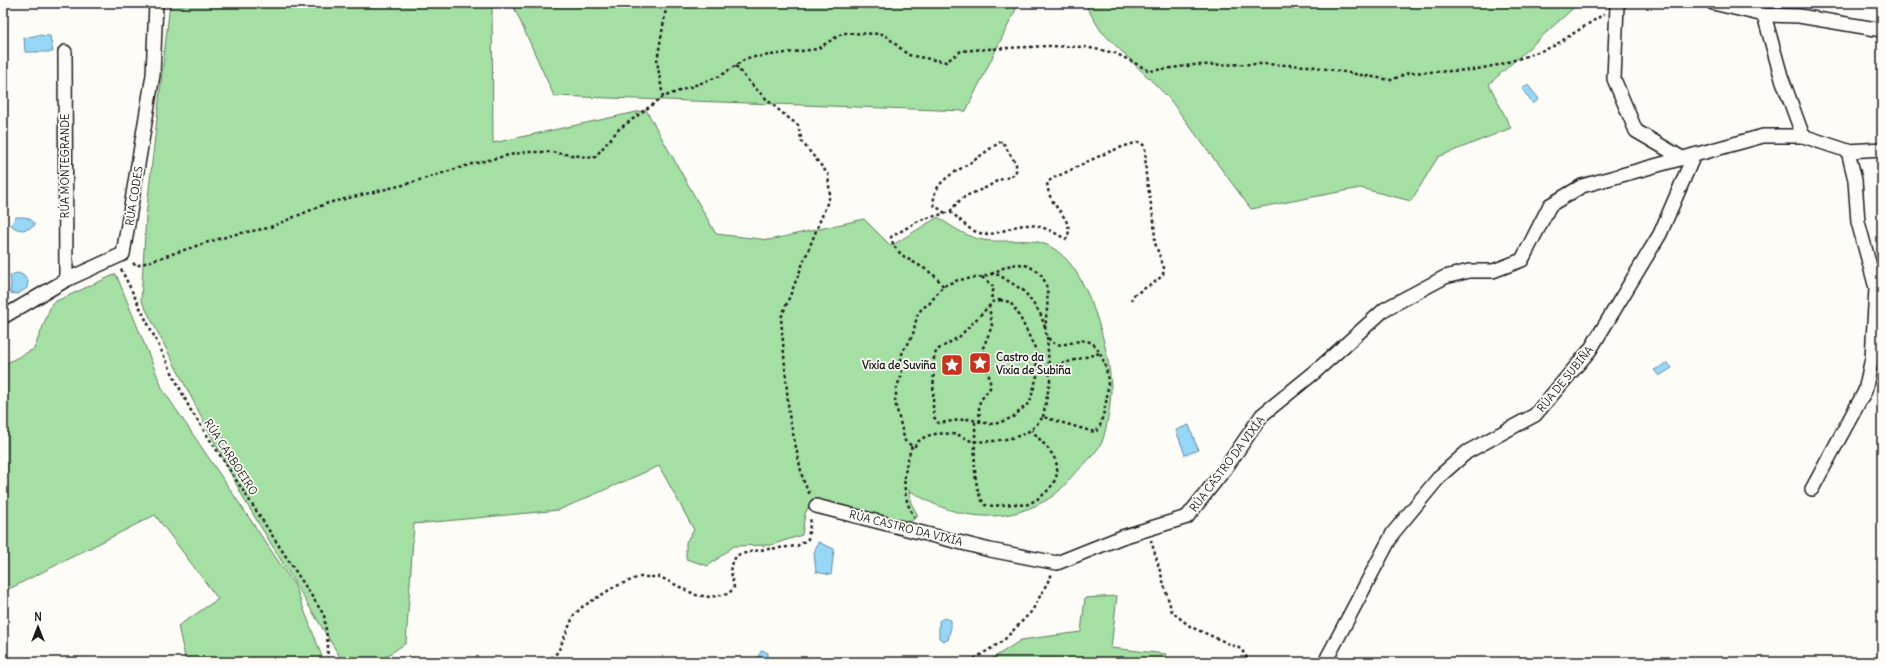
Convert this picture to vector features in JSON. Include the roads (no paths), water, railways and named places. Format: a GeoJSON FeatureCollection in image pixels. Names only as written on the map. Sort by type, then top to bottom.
{"type":"FeatureCollection","features":[{"type":"Feature","properties":{"kind":"street","name":"RÚA CODES"},"geometry":{"type":"LineString","coordinates":[[66,280],[120,256],[154,75],[156,3]]}},
{"type":"Feature","properties":{"kind":"street"},"geometry":{"type":"LineString","coordinates":[[1713,3],[1764,15],[1799,16],[1882,30]]}},
{"type":"Feature","properties":{"kind":"street"},"geometry":{"type":"LineString","coordinates":[[1618,4],[1614,79],[1636,131],[1688,156]]}},
{"type":"Feature","properties":{"kind":"street"},"geometry":{"type":"LineString","coordinates":[[1764,15],[1781,76],[1803,136]]}},
{"type":"Feature","properties":{"kind":"street","name":"RÚA MONTEGRANDE"},"geometry":{"type":"LineString","coordinates":[[65,52],[66,280]]}},
{"type":"Feature","properties":{"kind":"street","name":"RÚA CASTRO DA VIXÍA"},"geometry":{"type":"LineString","coordinates":[[815,504],[990,550],[1057,563],[1122,537],[1187,517],[1225,468],[1262,415],[1315,372],[1385,310],[1445,277],[1469,271],[1492,272],[1522,260],[1550,205],[1582,186],[1763,136],[1803,136],[1848,151]]}},
{"type":"Feature","properties":{"kind":"street"},"geometry":{"type":"LineString","coordinates":[[1812,489],[1864,391],[1872,358],[1876,288],[1858,222],[1855,180],[1848,151],[1882,149]]}},
{"type":"Feature","properties":{"kind":"street","name":"RÚA DE SUBIÑA"},"geometry":{"type":"LineString","coordinates":[[1325,662],[1393,534],[1441,475],[1467,452],[1535,415],[1590,350],[1660,234],[1688,156]]}},
{"type":"Feature","properties":{"kind":"street"},"geometry":{"type":"LineString","coordinates":[[3,317],[66,280]]}},
{"type":"Feature","properties":{"kind":"water"},"geometry":{"type":"Polygon","coordinates":[[[38,35],[50,36],[53,52],[25,52],[24,38],[38,35]]]}},
{"type":"Feature","properties":{"kind":"water"},"geometry":{"type":"Polygon","coordinates":[[[1528,85],[1539,99],[1533,104],[1522,89],[1528,85]]]}},
{"type":"Feature","properties":{"kind":"water"},"geometry":{"type":"Polygon","coordinates":[[[16,217],[25,217],[35,225],[23,230],[17,229],[11,225],[16,217]]]}},
{"type":"Feature","properties":{"kind":"water"},"geometry":{"type":"Polygon","coordinates":[[[18,273],[23,275],[28,281],[27,288],[18,294],[10,293],[10,275],[18,273]]]}},
{"type":"Feature","properties":{"kind":"water"},"geometry":{"type":"Polygon","coordinates":[[[1668,363],[1672,368],[1659,376],[1654,370],[1668,363]]]}},
{"type":"Feature","properties":{"kind":"water"},"geometry":{"type":"Polygon","coordinates":[[[1189,425],[1198,450],[1185,455],[1176,430],[1189,425]]]}},
{"type":"Feature","properties":{"kind":"water"},"geometry":{"type":"Polygon","coordinates":[[[818,542],[834,549],[831,575],[816,572],[814,553],[818,542]]]}},
{"type":"Feature","properties":{"kind":"water"},"geometry":{"type":"Polygon","coordinates":[[[944,618],[951,620],[951,627],[948,640],[943,641],[939,638],[939,621],[944,618]]]}},
{"type":"Feature","properties":{"kind":"water"},"geometry":{"type":"Polygon","coordinates":[[[762,650],[768,653],[768,662],[757,662],[757,658],[762,650]]]}},
{"type":"Feature","properties":{"kind":"place","name":"Castro da Vixía de Subiña"},"geometry":{"type":"Point","coordinates":[980,363]}},
{"type":"Feature","properties":{"kind":"place","name":"Vixía de Suviña"},"geometry":{"type":"Point","coordinates":[952,365]}}]}
